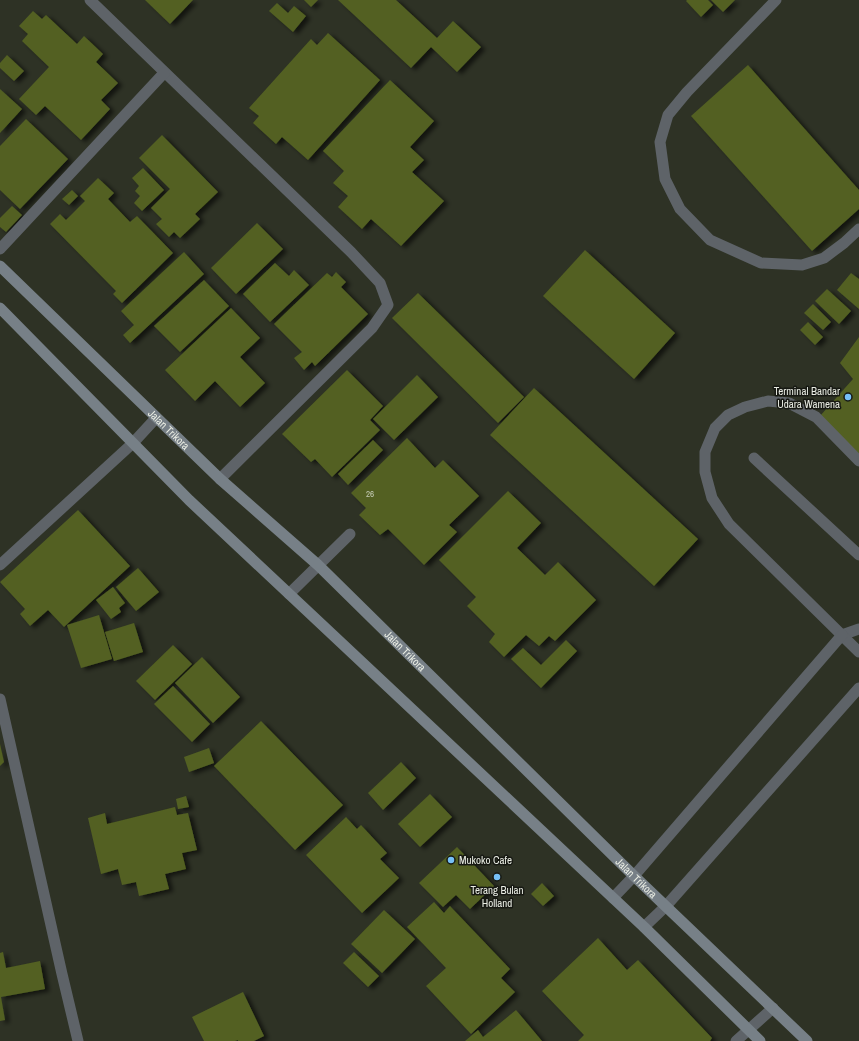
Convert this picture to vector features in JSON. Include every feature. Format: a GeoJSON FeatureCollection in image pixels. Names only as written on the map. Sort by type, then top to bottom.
{"type":"FeatureCollection","features":[{"type":"Feature","properties":{"kind":"main road","name":"Jalan Trikora"},"geometry":{"type":"LineString","coordinates":[[0,266],[220,479],[318,565],[634,876],[807,1041]]}},
{"type":"Feature","properties":{"kind":"main road"},"geometry":{"type":"LineString","coordinates":[[0,308],[190,500],[644,927],[760,1041]]}},
{"type":"Feature","properties":{"kind":"street"},"geometry":{"type":"LineString","coordinates":[[90,0],[351,252],[380,283],[388,305],[372,328],[220,479]]}},
{"type":"Feature","properties":{"kind":"street"},"geometry":{"type":"LineString","coordinates":[[776,0],[687,92],[668,116],[660,142],[666,179],[680,209],[710,240],[761,264],[802,265],[824,258],[844,243],[859,228]]}},
{"type":"Feature","properties":{"kind":"street"},"geometry":{"type":"LineString","coordinates":[[0,249],[164,73]]}},
{"type":"Feature","properties":{"kind":"street"},"geometry":{"type":"LineString","coordinates":[[859,461],[816,417],[789,403],[768,401],[728,415],[715,428],[705,452],[705,472],[712,498],[729,524],[859,652]]}},
{"type":"Feature","properties":{"kind":"street"},"geometry":{"type":"LineString","coordinates":[[0,565],[133,443],[156,418]]}},
{"type":"Feature","properties":{"kind":"street"},"geometry":{"type":"LineString","coordinates":[[754,458],[859,555]]}},
{"type":"Feature","properties":{"kind":"street"},"geometry":{"type":"LineString","coordinates":[[289,594],[350,534]]}},
{"type":"Feature","properties":{"kind":"street"},"geometry":{"type":"LineString","coordinates":[[613,898],[634,876],[842,635],[859,629]]}},
{"type":"Feature","properties":{"kind":"street"},"geometry":{"type":"LineString","coordinates":[[644,927],[666,906],[859,688]]}},
{"type":"Feature","properties":{"kind":"street"},"geometry":{"type":"LineString","coordinates":[[0,699],[78,1041]]}},
{"type":"Feature","properties":{"kind":"street"},"geometry":{"type":"LineString","coordinates":[[736,1041],[772,1008]]}},
{"type":"Feature","properties":{"kind":"building"},"geometry":{"type":"Polygon","coordinates":[[[145,0],[193,0],[170,24],[145,0]]]}},
{"type":"Feature","properties":{"kind":"building"},"geometry":{"type":"Polygon","coordinates":[[[304,0],[318,0],[311,7],[304,0]]]}},
{"type":"Feature","properties":{"kind":"building"},"geometry":{"type":"Polygon","coordinates":[[[338,0],[396,0],[437,38],[453,21],[481,47],[457,72],[431,47],[411,68],[338,0]]]}},
{"type":"Feature","properties":{"kind":"building"},"geometry":{"type":"Polygon","coordinates":[[[708,0],[713,5],[701,17],[686,1],[708,0]]]}},
{"type":"Feature","properties":{"kind":"building"},"geometry":{"type":"Polygon","coordinates":[[[711,0],[735,0],[723,12],[711,0]]]}},
{"type":"Feature","properties":{"kind":"building"},"geometry":{"type":"Polygon","coordinates":[[[277,3],[288,13],[294,6],[306,16],[293,32],[269,11],[277,3]]]}},
{"type":"Feature","properties":{"kind":"building"},"geometry":{"type":"Polygon","coordinates":[[[33,11],[42,19],[46,15],[77,44],[84,36],[103,54],[96,62],[118,83],[101,100],[110,109],[81,140],[45,106],[36,115],[19,99],[49,67],[22,41],[28,34],[19,26],[33,11]]]}},
{"type":"Feature","properties":{"kind":"building"},"geometry":{"type":"Polygon","coordinates":[[[328,33],[380,80],[308,160],[282,137],[276,144],[253,123],[259,116],[249,108],[311,39],[317,45],[328,33]]]}},
{"type":"Feature","properties":{"kind":"building"},"geometry":{"type":"Polygon","coordinates":[[[7,55],[24,71],[14,81],[0,68],[0,63],[7,55]]]}},
{"type":"Feature","properties":{"kind":"building"},"geometry":{"type":"Polygon","coordinates":[[[748,65],[859,190],[859,209],[812,251],[691,116],[748,65]]]}},
{"type":"Feature","properties":{"kind":"building"},"geometry":{"type":"Polygon","coordinates":[[[390,80],[434,121],[410,147],[424,160],[412,172],[444,201],[401,246],[371,219],[362,229],[338,207],[348,196],[333,183],[344,171],[323,151],[390,80]]]}},
{"type":"Feature","properties":{"kind":"building"},"geometry":{"type":"Polygon","coordinates":[[[0,89],[22,109],[0,133],[0,89]]]}},
{"type":"Feature","properties":{"kind":"building"},"geometry":{"type":"Polygon","coordinates":[[[26,119],[68,159],[20,209],[0,190],[0,146],[26,119]]]}},
{"type":"Feature","properties":{"kind":"building"},"geometry":{"type":"Polygon","coordinates":[[[162,135],[218,192],[195,214],[200,219],[180,238],[174,232],[169,237],[156,224],[162,219],[151,208],[170,189],[139,158],[162,135]]]}},
{"type":"Feature","properties":{"kind":"building"},"geometry":{"type":"Polygon","coordinates":[[[143,168],[164,190],[142,211],[134,203],[140,196],[135,191],[139,186],[132,178],[143,168]]]}},
{"type":"Feature","properties":{"kind":"building"},"geometry":{"type":"Polygon","coordinates":[[[98,178],[114,193],[108,199],[130,222],[137,216],[173,253],[122,303],[113,294],[116,291],[50,224],[60,214],[66,220],[85,201],[80,196],[98,178]]]}},
{"type":"Feature","properties":{"kind":"building"},"geometry":{"type":"Polygon","coordinates":[[[72,190],[78,196],[69,205],[62,199],[72,190]]]}},
{"type":"Feature","properties":{"kind":"building"},"geometry":{"type":"Polygon","coordinates":[[[12,206],[22,215],[6,232],[0,227],[0,218],[12,206]]]}},
{"type":"Feature","properties":{"kind":"building"},"geometry":{"type":"Polygon","coordinates":[[[257,223],[283,249],[236,294],[211,268],[257,223]]]}},
{"type":"Feature","properties":{"kind":"building"},"geometry":{"type":"Polygon","coordinates":[[[585,250],[675,333],[634,379],[543,296],[585,250]]]}},
{"type":"Feature","properties":{"kind":"building"},"geometry":{"type":"Polygon","coordinates":[[[184,252],[204,274],[130,343],[123,335],[134,325],[121,311],[184,252]]]}},
{"type":"Feature","properties":{"kind":"building"},"geometry":{"type":"Polygon","coordinates":[[[275,263],[289,276],[294,270],[309,285],[270,322],[243,294],[275,263]]]}},
{"type":"Feature","properties":{"kind":"building"},"geometry":{"type":"Polygon","coordinates":[[[336,272],[346,282],[341,287],[368,314],[315,366],[312,362],[304,370],[294,358],[302,352],[274,324],[327,273],[332,277],[336,272]]]}},
{"type":"Feature","properties":{"kind":"building"},"geometry":{"type":"Polygon","coordinates":[[[851,273],[859,279],[859,309],[837,290],[851,273]]]}},
{"type":"Feature","properties":{"kind":"building"},"geometry":{"type":"Polygon","coordinates":[[[204,280],[229,306],[180,352],[154,326],[204,280]]]}},
{"type":"Feature","properties":{"kind":"building"},"geometry":{"type":"Polygon","coordinates":[[[827,289],[851,311],[839,324],[815,301],[827,289]]]}},
{"type":"Feature","properties":{"kind":"building"},"geometry":{"type":"Polygon","coordinates":[[[418,293],[524,397],[498,423],[392,318],[418,293]]]}},
{"type":"Feature","properties":{"kind":"building"},"geometry":{"type":"Polygon","coordinates":[[[813,304],[831,322],[823,330],[804,313],[813,304]]]}},
{"type":"Feature","properties":{"kind":"building"},"geometry":{"type":"Polygon","coordinates":[[[231,308],[260,338],[240,357],[265,383],[240,407],[215,381],[195,401],[165,370],[231,308]]]}},
{"type":"Feature","properties":{"kind":"building"},"geometry":{"type":"Polygon","coordinates":[[[808,322],[823,337],[815,345],[800,330],[808,322]]]}},
{"type":"Feature","properties":{"kind":"building","name":"Terminal Bandar Udara Wamena"},"geometry":{"type":"Polygon","coordinates":[[[859,337],[859,454],[820,416],[853,379],[840,363],[859,337]]]}},
{"type":"Feature","properties":{"kind":"building"},"geometry":{"type":"Polygon","coordinates":[[[347,370],[383,406],[370,420],[380,430],[332,477],[315,459],[311,462],[282,434],[347,370]]]}},
{"type":"Feature","properties":{"kind":"building"},"geometry":{"type":"Polygon","coordinates":[[[417,375],[438,397],[394,440],[373,419],[417,375]]]}},
{"type":"Feature","properties":{"kind":"building"},"geometry":{"type":"Polygon","coordinates":[[[534,388],[698,539],[654,586],[490,435],[534,388]]]}},
{"type":"Feature","properties":{"kind":"building"},"geometry":{"type":"Polygon","coordinates":[[[407,438],[435,468],[443,460],[479,496],[449,525],[457,532],[424,565],[388,529],[380,535],[359,515],[366,508],[351,493],[407,438]]]}},
{"type":"Feature","properties":{"kind":"building"},"geometry":{"type":"Polygon","coordinates":[[[373,440],[383,450],[348,485],[338,474],[373,440]]]}},
{"type":"Feature","properties":{"kind":"building"},"geometry":{"type":"Polygon","coordinates":[[[508,491],[541,523],[517,548],[545,575],[558,562],[596,600],[555,641],[549,636],[539,646],[526,635],[504,657],[489,642],[495,634],[467,606],[476,597],[439,560],[508,491]]]}},
{"type":"Feature","properties":{"kind":"building"},"geometry":{"type":"Polygon","coordinates":[[[78,510],[130,566],[64,627],[48,610],[30,626],[20,614],[25,609],[0,582],[78,510]]]}},
{"type":"Feature","properties":{"kind":"building"},"geometry":{"type":"Polygon","coordinates":[[[138,568],[159,592],[136,611],[116,587],[138,568]]]}},
{"type":"Feature","properties":{"kind":"building"},"geometry":{"type":"Polygon","coordinates":[[[113,587],[125,603],[119,608],[121,612],[111,619],[96,600],[113,587]]]}},
{"type":"Feature","properties":{"kind":"building"},"geometry":{"type":"Polygon","coordinates":[[[99,615],[112,659],[81,668],[67,625],[99,615]]]}},
{"type":"Feature","properties":{"kind":"building"},"geometry":{"type":"Polygon","coordinates":[[[134,623],[143,652],[114,661],[105,632],[134,623]]]}},
{"type":"Feature","properties":{"kind":"building"},"geometry":{"type":"Polygon","coordinates":[[[566,640],[577,651],[541,688],[511,659],[523,648],[541,665],[566,640]]]}},
{"type":"Feature","properties":{"kind":"building"},"geometry":{"type":"Polygon","coordinates":[[[173,645],[192,664],[155,700],[136,681],[173,645]]]}},
{"type":"Feature","properties":{"kind":"building"},"geometry":{"type":"Polygon","coordinates":[[[202,657],[240,697],[213,723],[175,683],[202,657]]]}},
{"type":"Feature","properties":{"kind":"building"},"geometry":{"type":"Polygon","coordinates":[[[173,686],[210,724],[192,742],[154,704],[173,686]]]}},
{"type":"Feature","properties":{"kind":"building"},"geometry":{"type":"Polygon","coordinates":[[[261,721],[343,805],[295,850],[214,766],[261,721]]]}},
{"type":"Feature","properties":{"kind":"building"},"geometry":{"type":"Polygon","coordinates":[[[0,744],[4,762],[0,766],[0,744]]]}},
{"type":"Feature","properties":{"kind":"building"},"geometry":{"type":"Polygon","coordinates":[[[209,748],[214,763],[189,772],[184,757],[209,748]]]}},
{"type":"Feature","properties":{"kind":"building"},"geometry":{"type":"Polygon","coordinates":[[[401,762],[416,778],[383,810],[368,793],[401,762]]]}},
{"type":"Feature","properties":{"kind":"building"},"geometry":{"type":"Polygon","coordinates":[[[430,794],[452,817],[420,847],[398,824],[430,794]]]}},
{"type":"Feature","properties":{"kind":"building"},"geometry":{"type":"Polygon","coordinates":[[[186,796],[189,807],[178,809],[176,799],[186,796]]]}},
{"type":"Feature","properties":{"kind":"building"},"geometry":{"type":"Polygon","coordinates":[[[175,807],[177,815],[188,813],[197,850],[182,853],[186,869],[165,874],[169,889],[139,896],[136,882],[122,885],[118,869],[101,874],[88,818],[105,813],[107,824],[175,807]]]}},
{"type":"Feature","properties":{"kind":"building"},"geometry":{"type":"Polygon","coordinates":[[[346,817],[357,829],[361,825],[387,853],[380,859],[399,878],[362,913],[306,855],[346,817]]]}},
{"type":"Feature","properties":{"kind":"building"},"geometry":{"type":"Polygon","coordinates":[[[457,847],[494,886],[470,909],[456,895],[443,907],[419,883],[457,847]]]}},
{"type":"Feature","properties":{"kind":"building"},"geometry":{"type":"Polygon","coordinates":[[[542,883],[554,896],[543,906],[531,894],[542,883]]]}},
{"type":"Feature","properties":{"kind":"building"},"geometry":{"type":"Polygon","coordinates":[[[434,902],[444,913],[450,906],[510,969],[501,978],[515,992],[471,1034],[426,986],[446,968],[407,927],[434,902]]]}},
{"type":"Feature","properties":{"kind":"building"},"geometry":{"type":"Polygon","coordinates":[[[384,910],[415,939],[382,973],[351,944],[384,910]]]}},
{"type":"Feature","properties":{"kind":"building"},"geometry":{"type":"Polygon","coordinates":[[[598,938],[627,970],[638,960],[712,1038],[710,1041],[578,1041],[584,1035],[542,991],[598,938]]]}},
{"type":"Feature","properties":{"kind":"building"},"geometry":{"type":"Polygon","coordinates":[[[3,952],[6,968],[40,961],[45,989],[1,997],[5,1020],[0,1021],[0,953],[3,952]]]}},
{"type":"Feature","properties":{"kind":"building"},"geometry":{"type":"Polygon","coordinates":[[[354,952],[379,976],[368,987],[343,963],[354,952]]]}},
{"type":"Feature","properties":{"kind":"building"},"geometry":{"type":"Polygon","coordinates":[[[243,992],[264,1036],[254,1041],[204,1041],[192,1017],[243,992]]]}},
{"type":"Feature","properties":{"kind":"building"},"geometry":{"type":"Polygon","coordinates":[[[516,1010],[542,1041],[465,1041],[478,1030],[483,1037],[516,1010]]]}},
{"type":"Feature","properties":{"kind":"place","name":"Terminal Bandar Udara Wamena"},"geometry":{"type":"Point","coordinates":[848,397]}},
{"type":"Feature","properties":{"kind":"place","name":"Mukoko Cafe"},"geometry":{"type":"Point","coordinates":[451,860]}},
{"type":"Feature","properties":{"kind":"place","name":"Terang Bulan Holland"},"geometry":{"type":"Point","coordinates":[497,877]}}]}
